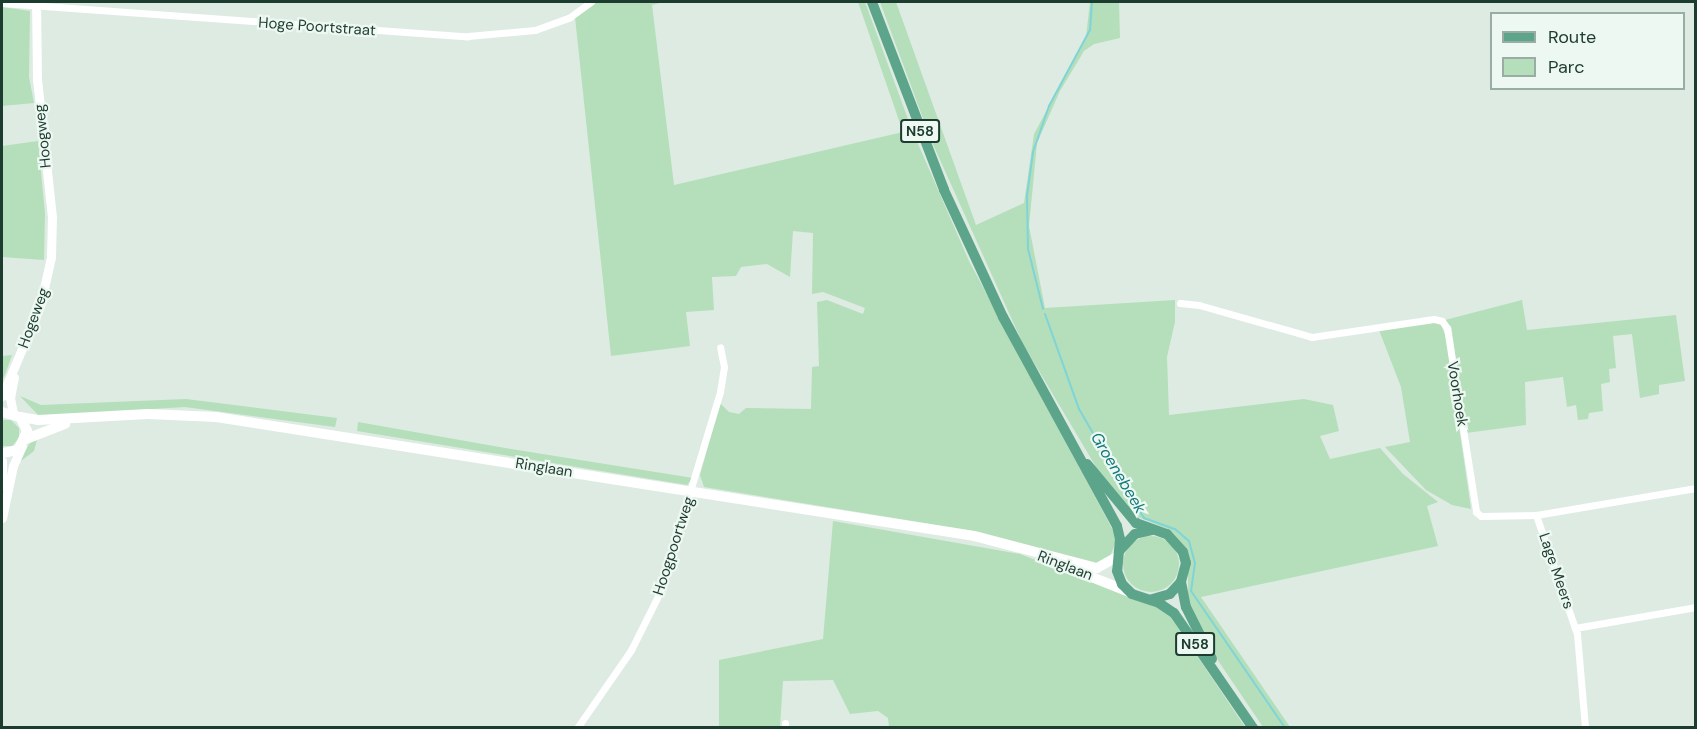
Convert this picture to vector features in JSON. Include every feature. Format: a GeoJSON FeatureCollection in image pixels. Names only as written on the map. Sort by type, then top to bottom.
{"type":"FeatureCollection","features":[{"type":"Feature","properties":{"kind":"main road","name":"N58"},"geometry":{"type":"LineString","coordinates":[[872,2],[944,190],[1003,317],[1117,526],[1119,554]]}},
{"type":"Feature","properties":{"kind":"main road","name":"Ringlaan"},"geometry":{"type":"LineString","coordinates":[[2,412],[38,420],[174,414],[225,418],[998,541],[1097,568],[1119,554]]}},
{"type":"Feature","properties":{"kind":"main road"},"geometry":{"type":"LineString","coordinates":[[17,415],[24,442]]}},
{"type":"Feature","properties":{"kind":"main road","name":"Ringlaan"},"geometry":{"type":"LineString","coordinates":[[2,453],[12,453],[40,430],[89,417]]}},
{"type":"Feature","properties":{"kind":"main road","name":"N58"},"geometry":{"type":"LineString","coordinates":[[1065,434],[1129,515],[1139,525],[1156,530]]}},
{"type":"Feature","properties":{"kind":"main road"},"geometry":{"type":"LineString","coordinates":[[1156,530],[1177,542],[1183,552],[1185,563],[1181,582],[1170,594],[1146,599],[1132,594],[1117,571],[1119,554],[1135,534],[1156,530]]}},
{"type":"Feature","properties":{"kind":"main road","name":"Ringlaan"},"geometry":{"type":"LineString","coordinates":[[998,541],[1132,594]]}},
{"type":"Feature","properties":{"kind":"main road","name":"N58"},"geometry":{"type":"LineString","coordinates":[[1181,582],[1186,607],[1236,701]]}},
{"type":"Feature","properties":{"kind":"main road","name":"N58"},"geometry":{"type":"LineString","coordinates":[[1146,599],[1164,605],[1174,614],[1253,728]]}},
{"type":"Feature","properties":{"kind":"street","name":"Hoge Poortstraat"},"geometry":{"type":"LineString","coordinates":[[2,3],[36,3],[468,36],[535,30],[570,17],[591,2]]}},
{"type":"Feature","properties":{"kind":"street","name":"Hoogweg"},"geometry":{"type":"LineString","coordinates":[[36,3],[37,80],[52,217],[49,269]]}},
{"type":"Feature","properties":{"kind":"street","name":"Hogeweg"},"geometry":{"type":"LineString","coordinates":[[2,396],[40,306],[49,269]]}},
{"type":"Feature","properties":{"kind":"street","name":"Voorhoek"},"geometry":{"type":"LineString","coordinates":[[1179,303],[1199,305],[1312,337],[1434,319],[1442,321],[1447,328],[1476,512],[1481,516],[1536,515],[1695,488]]}},
{"type":"Feature","properties":{"kind":"street","name":"Hoogpoortweg"},"geometry":{"type":"LineString","coordinates":[[577,728],[648,617],[692,491],[720,392],[724,367],[720,347]]}},
{"type":"Feature","properties":{"kind":"street","name":"Hogeweg"},"geometry":{"type":"LineString","coordinates":[[16,366],[10,398],[17,415]]}},
{"type":"Feature","properties":{"kind":"street"},"geometry":{"type":"LineString","coordinates":[[2,518],[13,466],[24,442]]}},
{"type":"Feature","properties":{"kind":"street"},"geometry":{"type":"LineString","coordinates":[[2,461],[2,486]]}},
{"type":"Feature","properties":{"kind":"street","name":"Lage Meers"},"geometry":{"type":"LineString","coordinates":[[1536,515],[1575,628],[1585,728]]}},
{"type":"Feature","properties":{"kind":"street","name":"Lage Meers"},"geometry":{"type":"LineString","coordinates":[[1575,628],[1695,607]]}},
{"type":"Feature","properties":{"kind":"green space"},"geometry":{"type":"Polygon","coordinates":[[[596,2],[664,2],[652,5],[674,185],[903,132],[858,2],[865,2],[912,130],[969,261],[1117,538],[1110,557],[1102,563],[1092,563],[980,532],[704,487],[700,475],[720,403],[729,412],[739,414],[746,408],[811,409],[812,367],[819,366],[817,302],[827,300],[863,314],[865,308],[823,292],[812,294],[813,233],[793,231],[790,277],[767,264],[741,267],[736,276],[712,277],[714,310],[686,312],[690,346],[611,356],[575,17],[596,2]]]}},
{"type":"Feature","properties":{"kind":"green space"},"geometry":{"type":"Polygon","coordinates":[[[880,2],[896,2],[976,225],[1024,203],[1034,134],[1086,37],[1090,2],[1119,2],[1120,38],[1094,44],[1084,51],[1060,91],[1037,143],[1029,226],[1045,308],[1175,300],[1175,322],[1167,357],[1169,415],[1304,399],[1333,405],[1339,431],[1320,436],[1330,459],[1380,448],[1403,474],[1438,502],[1427,506],[1438,546],[1201,597],[1290,727],[1263,727],[1219,662],[1188,602],[1188,550],[1170,530],[1138,517],[1102,477],[1023,344],[931,140],[880,2]]]}},
{"type":"Feature","properties":{"kind":"green space"},"geometry":{"type":"Polygon","coordinates":[[[2,7],[30,11],[29,77],[34,103],[2,106],[2,7]]]}},
{"type":"Feature","properties":{"kind":"green space"},"geometry":{"type":"Polygon","coordinates":[[[38,141],[45,214],[44,260],[2,257],[2,146],[38,141]]]}},
{"type":"Feature","properties":{"kind":"green space"},"geometry":{"type":"Polygon","coordinates":[[[1522,300],[1527,330],[1676,315],[1685,381],[1659,385],[1659,394],[1640,398],[1632,334],[1613,336],[1616,368],[1609,369],[1610,382],[1601,384],[1603,411],[1589,413],[1588,419],[1578,420],[1576,405],[1567,407],[1563,377],[1525,382],[1526,425],[1466,433],[1452,331],[1445,320],[1522,300]]]}},
{"type":"Feature","properties":{"kind":"green space"},"geometry":{"type":"Polygon","coordinates":[[[1432,321],[1441,325],[1446,337],[1471,509],[1452,505],[1426,490],[1385,447],[1410,442],[1401,387],[1379,330],[1432,321]]]}},
{"type":"Feature","properties":{"kind":"green space"},"geometry":{"type":"Polygon","coordinates":[[[12,355],[6,372],[2,381],[2,356],[12,355]]]}},
{"type":"Feature","properties":{"kind":"green space"},"geometry":{"type":"Polygon","coordinates":[[[20,396],[41,405],[186,399],[337,418],[335,427],[185,407],[39,416],[20,396]]]}},
{"type":"Feature","properties":{"kind":"green space"},"geometry":{"type":"Polygon","coordinates":[[[2,420],[11,420],[19,428],[19,438],[12,446],[2,446],[2,420]]]}},
{"type":"Feature","properties":{"kind":"green space"},"geometry":{"type":"Polygon","coordinates":[[[358,422],[693,478],[687,485],[357,431],[358,422]]]}},
{"type":"Feature","properties":{"kind":"green space"},"geometry":{"type":"Polygon","coordinates":[[[38,436],[34,451],[17,464],[30,443],[38,436]]]}},
{"type":"Feature","properties":{"kind":"green space"},"geometry":{"type":"Polygon","coordinates":[[[833,521],[1020,554],[1152,605],[1169,614],[1245,727],[889,727],[888,718],[878,711],[850,714],[833,680],[783,681],[780,727],[719,728],[719,660],[823,639],[833,521]]]}},
{"type":"Feature","properties":{"kind":"green space"},"geometry":{"type":"Polygon","coordinates":[[[1145,536],[1157,536],[1167,540],[1175,548],[1179,564],[1175,580],[1167,588],[1157,592],[1145,592],[1135,588],[1127,580],[1123,570],[1123,558],[1127,548],[1135,540],[1145,536]]]}},
{"type":"Feature","properties":{"kind":"waterway","name":"Groenebeek"},"geometry":{"type":"LineString","coordinates":[[1043,309],[1028,249],[1027,196],[1033,152],[1049,106],[1090,30],[1092,2]]}},
{"type":"Feature","properties":{"kind":"waterway","name":"Groenebeek"},"geometry":{"type":"LineString","coordinates":[[1045,314],[1079,409],[1144,518],[1175,529],[1189,541],[1195,563],[1191,591],[1285,728]]}}]}
